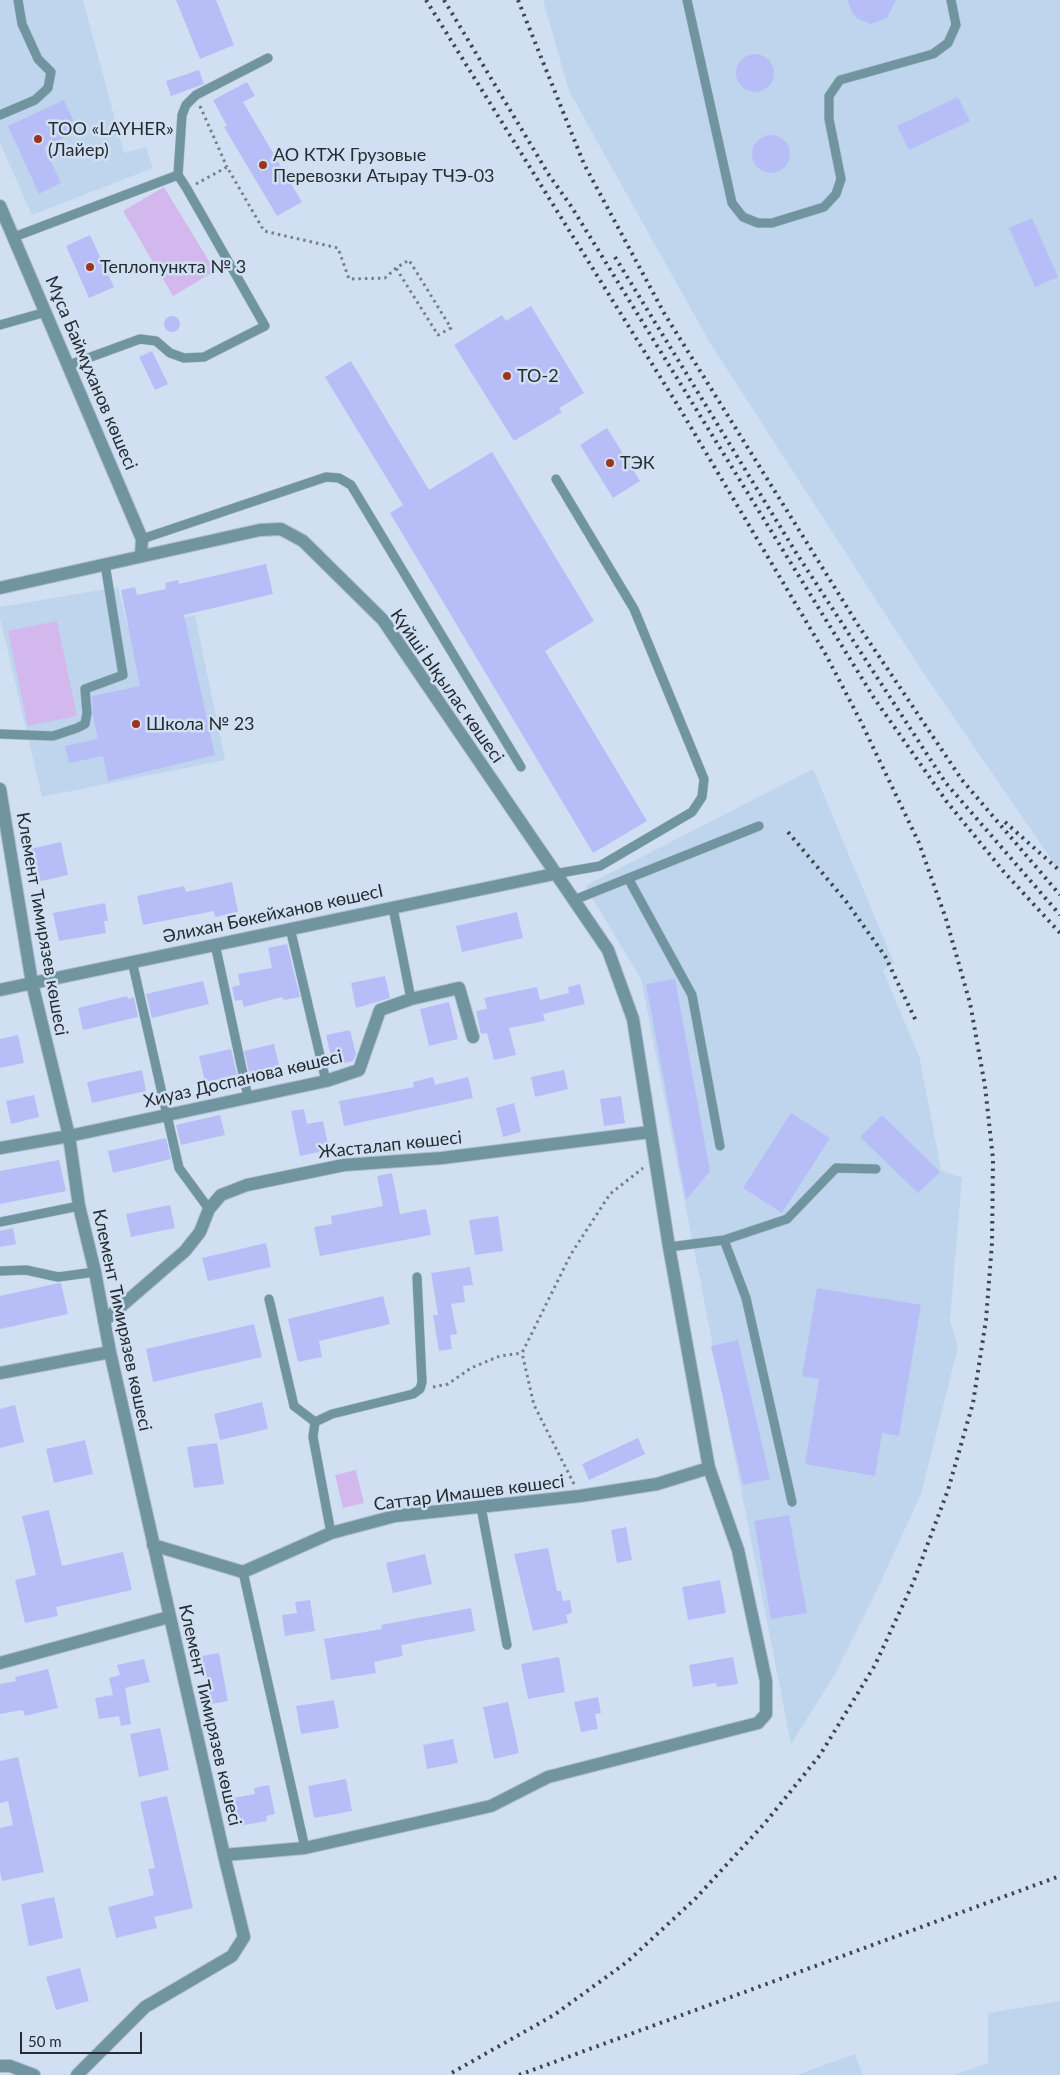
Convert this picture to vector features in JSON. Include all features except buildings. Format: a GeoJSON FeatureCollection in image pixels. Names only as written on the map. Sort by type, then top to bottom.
{"type":"FeatureCollection","features":[{"type":"Feature","properties":{"kind":"street","name":"Мұса Баймұханов көшесі"},"geometry":{"type":"LineString","coordinates":[[0,206],[142,539],[142,556]]}},
{"type":"Feature","properties":{"kind":"street","name":"Күйші Ықылас көшесі"},"geometry":{"type":"LineString","coordinates":[[0,588],[260,530],[281,529],[303,541],[383,620],[554,874],[608,950],[633,1019],[669,1247],[710,1468],[738,1550],[766,1681],[766,1714],[758,1723],[548,1777],[491,1806],[305,1848],[224,1855]]}},
{"type":"Feature","properties":{"kind":"street","name":"Клемент Тимирязев көшесі"},"geometry":{"type":"LineString","coordinates":[[0,789],[32,983],[69,1136],[79,1206],[95,1272],[110,1352],[169,1617],[244,1937],[232,1956],[145,2007],[76,2075]]}},
{"type":"Feature","properties":{"kind":"street","name":"Әлихан Бөкейханов көшесI"},"geometry":{"type":"LineString","coordinates":[[0,990],[554,874]]}},
{"type":"Feature","properties":{"kind":"street","name":"Хиуаз Доспанова көшесі"},"geometry":{"type":"LineString","coordinates":[[0,1148],[69,1136],[248,1098],[326,1081],[358,1070],[380,1010],[410,999],[459,988],[473,1037]]}},
{"type":"Feature","properties":{"kind":"street","name":"Жасталап көшесі"},"geometry":{"type":"LineString","coordinates":[[104,1321],[185,1252],[200,1232],[209,1208],[221,1195],[247,1184],[344,1165],[442,1158],[650,1132]]}},
{"type":"Feature","properties":{"kind":"street"},"geometry":{"type":"LineString","coordinates":[[0,1373],[110,1352]]}},
{"type":"Feature","properties":{"kind":"street","name":"Саттар Имашев көшесі"},"geometry":{"type":"LineString","coordinates":[[243,1572],[331,1533],[395,1516],[580,1496],[656,1484],[710,1468]]}},
{"type":"Feature","properties":{"kind":"street"},"geometry":{"type":"LineString","coordinates":[[153,1544],[243,1572]]}},
{"type":"Feature","properties":{"kind":"street"},"geometry":{"type":"LineString","coordinates":[[0,1663],[169,1617]]}},
{"type":"Feature","properties":{"kind":"street"},"geometry":{"type":"LineString","coordinates":[[0,2066],[10,2066],[34,2075]]}},
{"type":"Feature","properties":{"kind":"lane"},"geometry":{"type":"LineString","coordinates":[[0,115],[35,100],[48,88],[51,72],[38,59],[22,24],[18,0]]}},
{"type":"Feature","properties":{"kind":"lane"},"geometry":{"type":"LineString","coordinates":[[686,0],[732,203],[743,217],[758,223],[772,224],[824,207],[836,194],[841,179],[828,119],[829,96],[840,80],[933,54],[948,44],[956,25],[951,0]]}},
{"type":"Feature","properties":{"kind":"lane"},"geometry":{"type":"LineString","coordinates":[[69,365],[140,339],[156,341],[170,353],[184,358],[204,357],[265,326],[178,175],[182,116],[186,105],[196,95],[268,58]]}},
{"type":"Feature","properties":{"kind":"lane"},"geometry":{"type":"LineString","coordinates":[[14,238],[178,175]]}},
{"type":"Feature","properties":{"kind":"lane"},"geometry":{"type":"LineString","coordinates":[[0,325],[46,312]]}},
{"type":"Feature","properties":{"kind":"lane"},"geometry":{"type":"LineString","coordinates":[[142,539],[326,477],[339,478],[351,485],[521,767]]}},
{"type":"Feature","properties":{"kind":"lane"},"geometry":{"type":"LineString","coordinates":[[554,874],[600,866],[692,812],[702,797],[704,779],[634,608],[556,479]]}},
{"type":"Feature","properties":{"kind":"lane"},"geometry":{"type":"LineString","coordinates":[[0,734],[53,736],[77,728],[85,724],[87,713],[85,689],[123,675],[105,564]]}},
{"type":"Feature","properties":{"kind":"lane"},"geometry":{"type":"LineString","coordinates":[[574,900],[759,826]]}},
{"type":"Feature","properties":{"kind":"lane"},"geometry":{"type":"LineString","coordinates":[[628,878],[692,995],[720,1146]]}},
{"type":"Feature","properties":{"kind":"lane"},"geometry":{"type":"LineString","coordinates":[[393,908],[410,999]]}},
{"type":"Feature","properties":{"kind":"lane"},"geometry":{"type":"LineString","coordinates":[[290,928],[326,1081]]}},
{"type":"Feature","properties":{"kind":"lane"},"geometry":{"type":"LineString","coordinates":[[215,944],[248,1098]]}},
{"type":"Feature","properties":{"kind":"lane"},"geometry":{"type":"LineString","coordinates":[[132,961],[178,1168],[209,1208]]}},
{"type":"Feature","properties":{"kind":"lane"},"geometry":{"type":"LineString","coordinates":[[669,1247],[724,1240],[787,1219],[836,1168],[876,1170]]}},
{"type":"Feature","properties":{"kind":"lane"},"geometry":{"type":"LineString","coordinates":[[0,1222],[79,1206]]}},
{"type":"Feature","properties":{"kind":"lane"},"geometry":{"type":"LineString","coordinates":[[724,1240],[746,1298],[792,1502]]}},
{"type":"Feature","properties":{"kind":"lane"},"geometry":{"type":"LineString","coordinates":[[0,1271],[26,1270],[58,1277],[95,1272]]}},
{"type":"Feature","properties":{"kind":"lane"},"geometry":{"type":"LineString","coordinates":[[315,1422],[332,1414],[413,1394],[420,1389],[422,1382],[417,1277]]}},
{"type":"Feature","properties":{"kind":"lane"},"geometry":{"type":"LineString","coordinates":[[269,1299],[294,1406],[315,1422]]}},
{"type":"Feature","properties":{"kind":"lane"},"geometry":{"type":"LineString","coordinates":[[315,1422],[313,1437],[331,1533]]}},
{"type":"Feature","properties":{"kind":"lane"},"geometry":{"type":"LineString","coordinates":[[481,1507],[507,1645]]}},
{"type":"Feature","properties":{"kind":"lane"},"geometry":{"type":"LineString","coordinates":[[243,1572],[305,1848]]}},
{"type":"Feature","properties":{"kind":"path"},"geometry":{"type":"LineString","coordinates":[[196,95],[226,167],[264,231],[338,248],[349,279],[385,278],[396,268],[409,260],[451,328],[438,336],[396,268]]}},
{"type":"Feature","properties":{"kind":"path"},"geometry":{"type":"LineString","coordinates":[[187,189],[226,167]]}},
{"type":"Feature","properties":{"kind":"path"},"geometry":{"type":"LineString","coordinates":[[580,1496],[534,1405],[522,1353],[571,1254],[610,1194],[655,1158]]}},
{"type":"Feature","properties":{"kind":"path"},"geometry":{"type":"LineString","coordinates":[[420,1389],[448,1384],[471,1368],[500,1356],[522,1353]]}},
{"type":"Feature","properties":{"kind":"shaded area"},"geometry":{"type":"Polygon","coordinates":[[[0,0],[83,0],[124,153],[146,147],[153,168],[32,215],[0,143],[0,0]]]}},
{"type":"Feature","properties":{"kind":"shaded area"},"geometry":{"type":"Polygon","coordinates":[[[543,0],[1060,0],[1060,872],[922,671],[710,343],[569,91],[543,0]]]}},
{"type":"Feature","properties":{"kind":"shaded area"},"geometry":{"type":"Polygon","coordinates":[[[164,187],[215,271],[173,296],[123,211],[164,187]]]}},
{"type":"Feature","properties":{"kind":"shaded area"},"geometry":{"type":"Polygon","coordinates":[[[118,587],[128,628],[195,615],[225,760],[42,797],[0,618],[0,607],[118,587]]]}},
{"type":"Feature","properties":{"kind":"shaded area"},"geometry":{"type":"Polygon","coordinates":[[[57,621],[77,716],[28,726],[8,631],[57,621]]]}},
{"type":"Feature","properties":{"kind":"shaded area"},"geometry":{"type":"Polygon","coordinates":[[[813,769],[894,963],[883,970],[920,1059],[941,1170],[962,1178],[950,1320],[958,1347],[921,1494],[877,1590],[835,1674],[791,1744],[641,979],[585,886],[813,769]]]}},
{"type":"Feature","properties":{"kind":"shaded area"},"geometry":{"type":"Polygon","coordinates":[[[356,1470],[364,1503],[343,1508],[335,1475],[356,1470]]]}},
{"type":"Feature","properties":{"kind":"shaded area"},"geometry":{"type":"Polygon","coordinates":[[[1060,2001],[1060,2075],[954,2075],[988,2063],[988,2013],[1060,2001]]]}},
{"type":"Feature","properties":{"kind":"shaded area"},"geometry":{"type":"Polygon","coordinates":[[[855,2054],[863,2075],[796,2075],[855,2054]]]}},
{"type":"Feature","properties":{"kind":"railway"},"geometry":{"type":"LineString","coordinates":[[426,0],[680,409],[826,655],[860,720],[919,843],[946,919],[970,1003],[985,1086],[993,1159],[992,1243],[986,1320],[973,1403],[948,1490],[913,1583],[875,1665],[820,1755],[765,1823],[695,1899],[627,1962],[554,2015],[448,2075]]}},
{"type":"Feature","properties":{"kind":"railway"},"geometry":{"type":"LineString","coordinates":[[444,0],[549,175],[571,206],[874,698],[947,802],[1004,872],[1060,933]]}},
{"type":"Feature","properties":{"kind":"railway"},"geometry":{"type":"LineString","coordinates":[[518,0],[584,164],[664,313],[858,625],[962,780],[1060,895]]}},
{"type":"Feature","properties":{"kind":"railway"},"geometry":{"type":"LineString","coordinates":[[615,257],[795,551],[945,782],[1060,915]]}},
{"type":"Feature","properties":{"kind":"railway"},"geometry":{"type":"LineString","coordinates":[[1005,822],[1060,871]]}},
{"type":"Feature","properties":{"kind":"railway"},"geometry":{"type":"LineString","coordinates":[[788,832],[845,900],[885,956],[917,1023]]}},
{"type":"Feature","properties":{"kind":"railway"},"geometry":{"type":"LineString","coordinates":[[519,2075],[1060,1876]]}},
{"type":"Feature","properties":{"kind":"place","name":"ТОО «LAYHER» (Лайер)"},"geometry":{"type":"Point","coordinates":[38,139]}},
{"type":"Feature","properties":{"kind":"place","name":"АО КТЖ Грузовые Перевозки Атырау ТЧЭ-03"},"geometry":{"type":"Point","coordinates":[263,165]}},
{"type":"Feature","properties":{"kind":"place","name":"Теплопункта № 3"},"geometry":{"type":"Point","coordinates":[90,267]}},
{"type":"Feature","properties":{"kind":"place","name":"ТО-2"},"geometry":{"type":"Point","coordinates":[507,376]}},
{"type":"Feature","properties":{"kind":"place","name":"ТЭК"},"geometry":{"type":"Point","coordinates":[610,463]}},
{"type":"Feature","properties":{"kind":"place","name":"Школа № 23"},"geometry":{"type":"Point","coordinates":[136,724]}}]}
